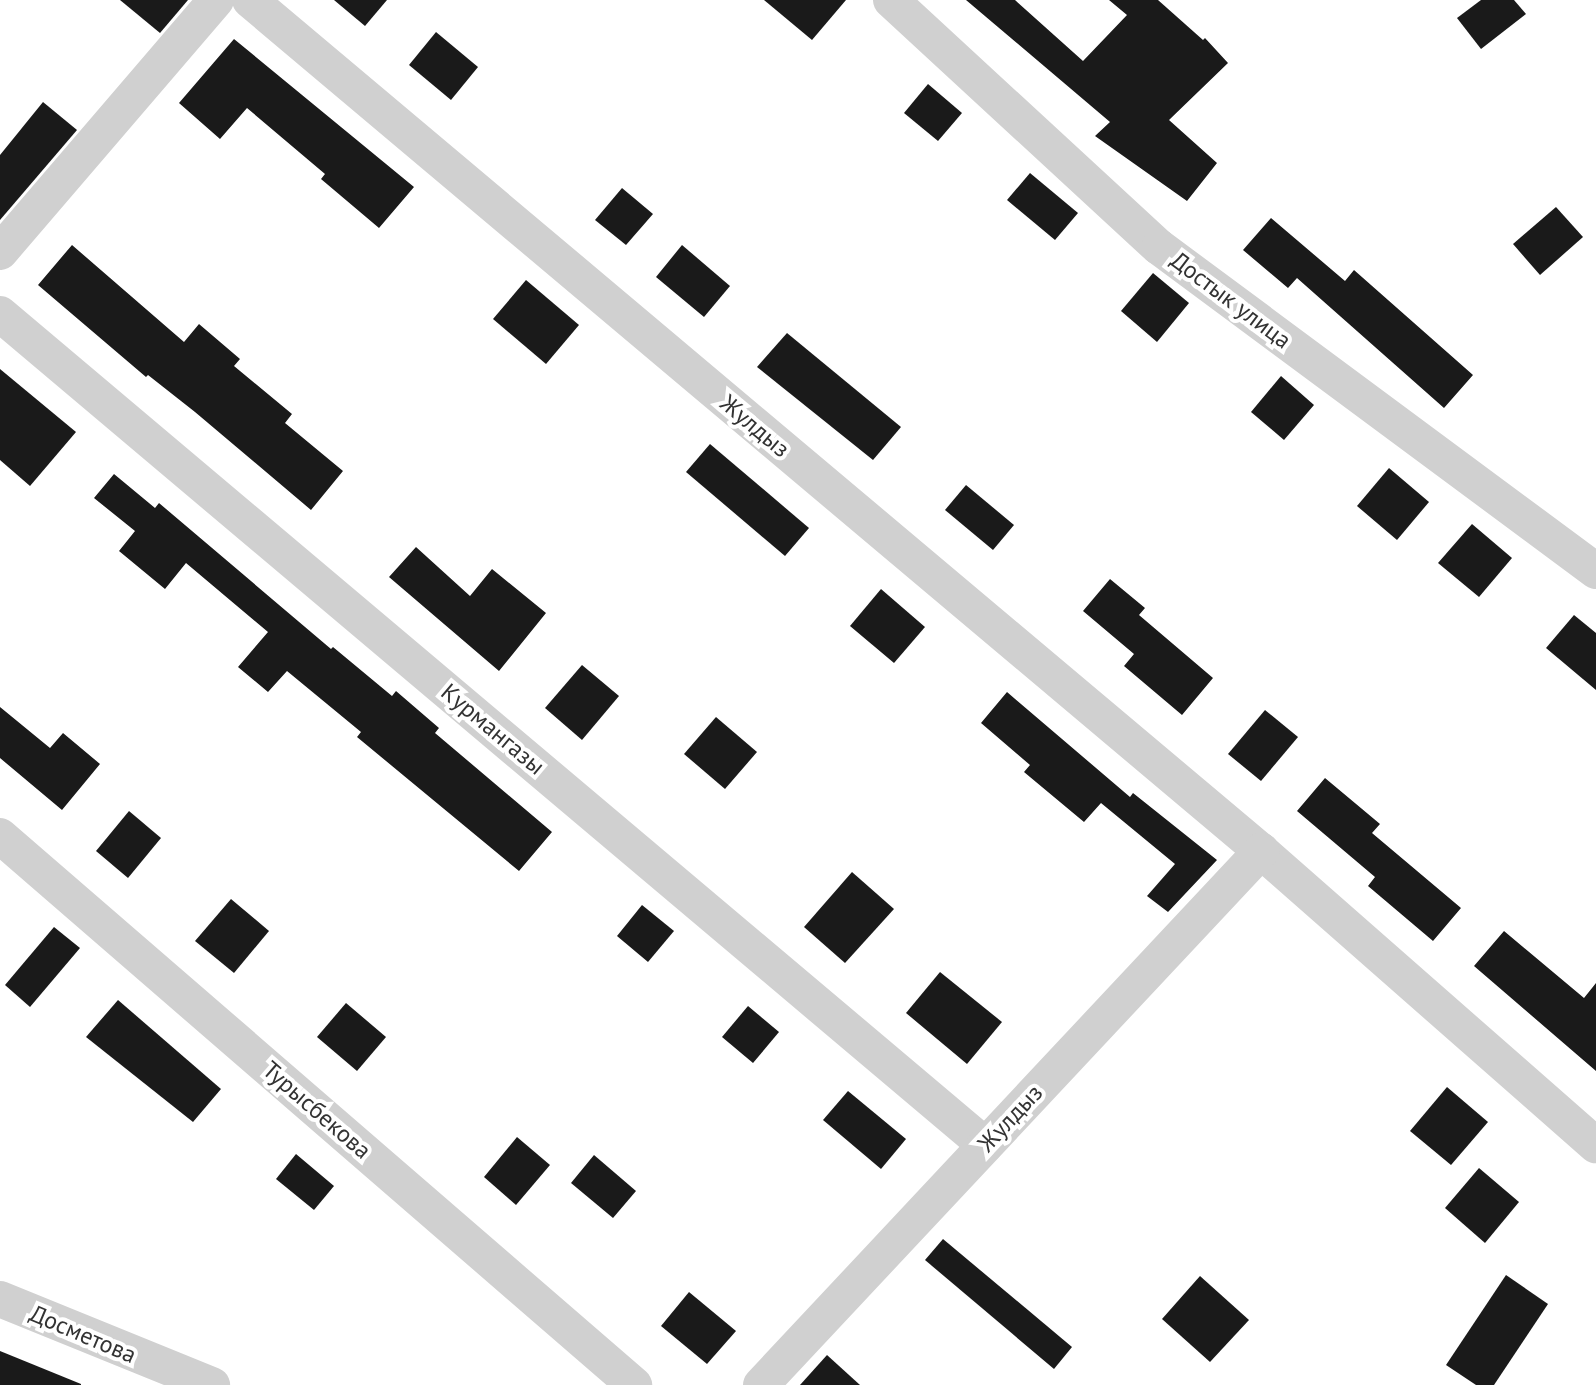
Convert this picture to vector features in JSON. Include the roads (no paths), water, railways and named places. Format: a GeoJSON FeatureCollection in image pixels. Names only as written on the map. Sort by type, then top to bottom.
{"type":"FeatureCollection","features":[{"type":"Feature","properties":{"kind":"street"},"geometry":{"type":"LineString","coordinates":[[0,252],[216,0]]}},
{"type":"Feature","properties":{"kind":"street","name":"Жулдыз"},"geometry":{"type":"LineString","coordinates":[[250,0],[1261,851],[1596,1145]]}},
{"type":"Feature","properties":{"kind":"street","name":"Достык улица"},"geometry":{"type":"LineString","coordinates":[[903,3],[1159,247],[1596,571]]}},
{"type":"Feature","properties":{"kind":"street","name":"Курмангазы"},"geometry":{"type":"LineString","coordinates":[[0,314],[985,1145]]}},
{"type":"Feature","properties":{"kind":"street","name":"Турысбекова"},"geometry":{"type":"LineString","coordinates":[[0,836],[634,1385]]}},
{"type":"Feature","properties":{"kind":"street","name":"Жулдыз"},"geometry":{"type":"LineString","coordinates":[[761,1385],[1261,851]]}},
{"type":"Feature","properties":{"kind":"street","name":"Досметова"},"geometry":{"type":"LineString","coordinates":[[0,1299],[212,1385]]}}]}
